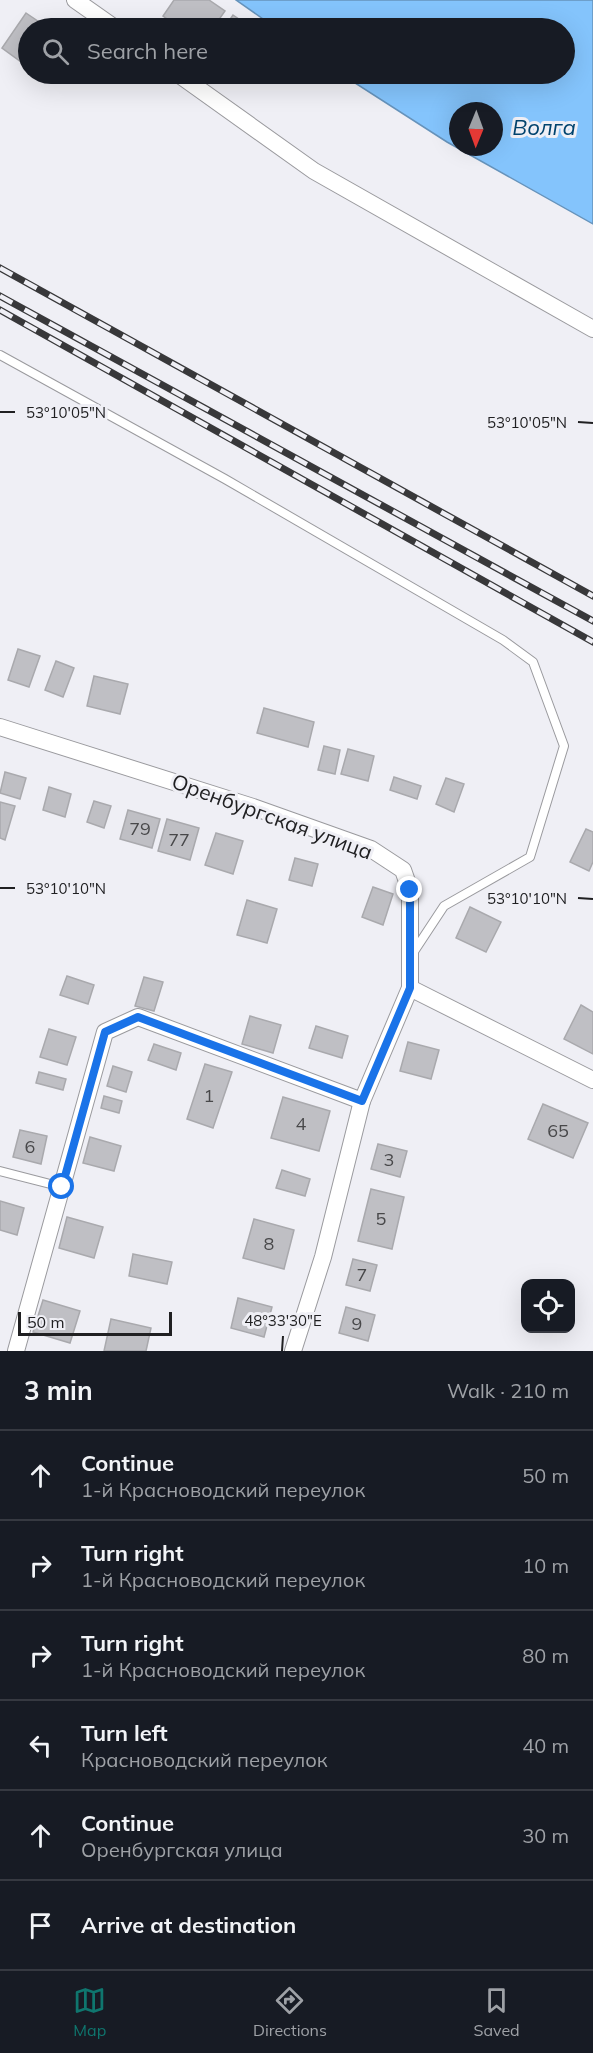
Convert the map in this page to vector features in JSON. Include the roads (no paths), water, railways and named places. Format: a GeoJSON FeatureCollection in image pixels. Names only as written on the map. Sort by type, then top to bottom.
{"type":"FeatureCollection","features":[{"type":"Feature","properties":{"kind":"street"},"geometry":{"type":"LineString","coordinates":[[75,0],[101,18]]}},
{"type":"Feature","properties":{"kind":"street"},"geometry":{"type":"LineString","coordinates":[[192,84],[314,171],[593,329]]}},
{"type":"Feature","properties":{"kind":"street","name":"Оренбургская улица"},"geometry":{"type":"LineString","coordinates":[[0,727],[253,807],[371,849],[402,870],[410,890],[410,988]]}},
{"type":"Feature","properties":{"kind":"street"},"geometry":{"type":"LineString","coordinates":[[293,1351],[323,1257],[362,1101],[410,988],[593,1080]]}},
{"type":"Feature","properties":{"kind":"street"},"geometry":{"type":"LineString","coordinates":[[16,1351],[105,1032],[138,1017],[362,1101]]}},
{"type":"Feature","properties":{"kind":"lane"},"geometry":{"type":"LineString","coordinates":[[0,355],[225,479],[503,640],[533,662],[564,746],[530,857],[444,906],[410,958]]}},
{"type":"Feature","properties":{"kind":"lane"},"geometry":{"type":"LineString","coordinates":[[0,1171],[62,1187]]}},
{"type":"Feature","properties":{"kind":"water","name":"Волга"},"geometry":{"type":"Polygon","coordinates":[[[236,0],[593,0],[593,224],[472,156],[503,156],[503,102],[449,102],[449,143],[357,84],[575,84],[575,18],[262,18],[236,0]]]}},
{"type":"Feature","properties":{"kind":"railway"},"geometry":{"type":"LineString","coordinates":[[0,268],[593,596]]}},
{"type":"Feature","properties":{"kind":"railway"},"geometry":{"type":"LineString","coordinates":[[0,296],[593,621]]}},
{"type":"Feature","properties":{"kind":"railway"},"geometry":{"type":"LineString","coordinates":[[0,310],[593,642]]}}]}
